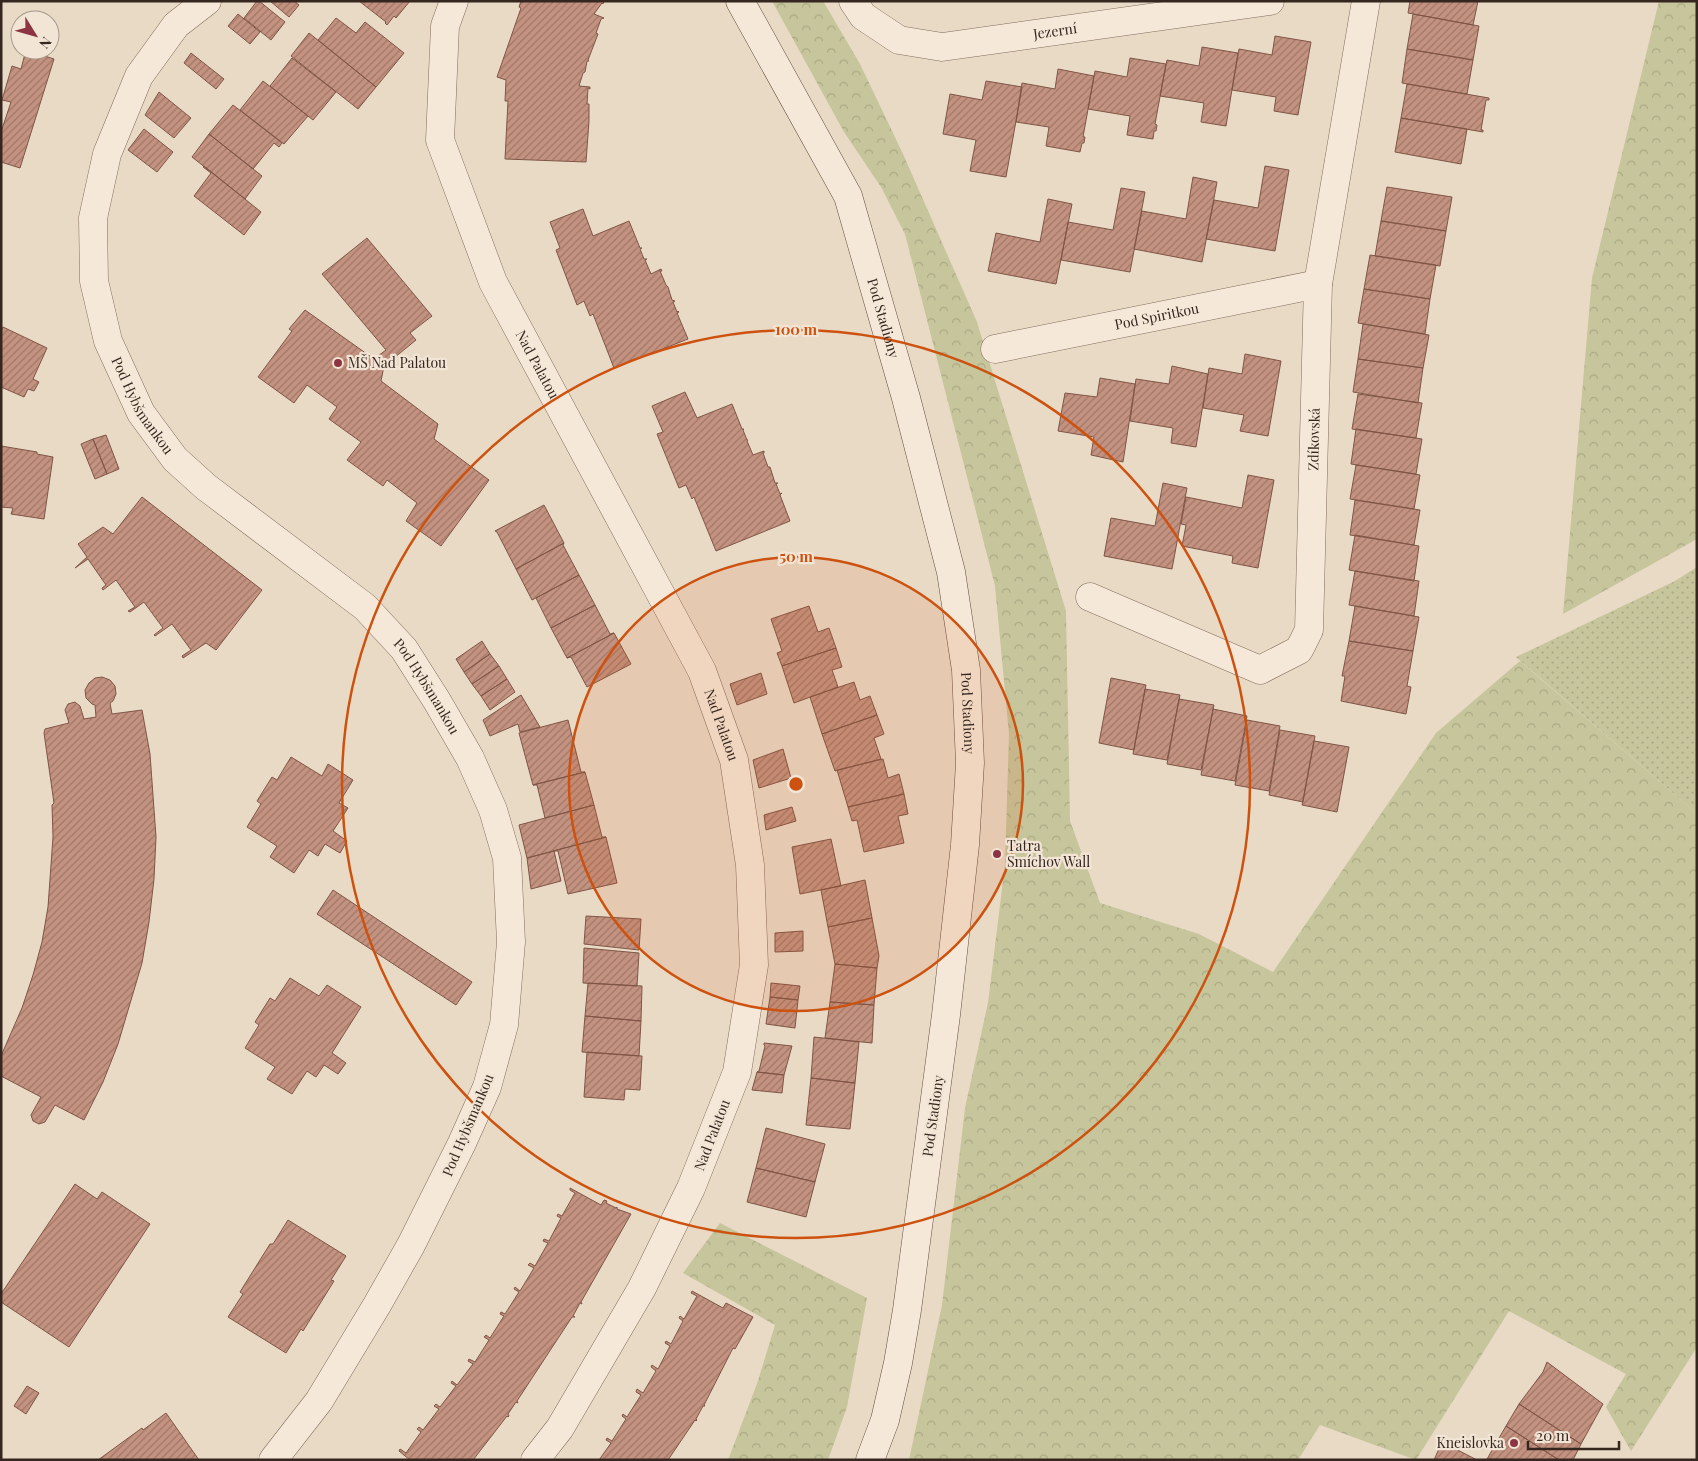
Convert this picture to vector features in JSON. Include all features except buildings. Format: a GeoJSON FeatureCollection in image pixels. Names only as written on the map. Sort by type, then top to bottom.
{"type":"FeatureCollection","features":[{"type":"Feature","properties":{"kind":"street","name":"Pod Hybšmankou"},"geometry":{"type":"LineString","coordinates":[[206,1],[176,25],[139,76],[107,154],[92,218],[94,281],[108,341],[141,413],[175,459],[206,487],[365,607],[404,649],[470,758],[493,810],[507,858],[511,942],[504,1025],[487,1087],[462,1143],[415,1237],[377,1305],[319,1401],[273,1460]]}},
{"type":"Feature","properties":{"kind":"street","name":"Nad Palatou"},"geometry":{"type":"LineString","coordinates":[[454,1],[445,26],[440,140],[492,282],[702,671],[734,760],[750,865],[754,966],[737,1072],[691,1188],[642,1288],[560,1428],[535,1460]]}},
{"type":"Feature","properties":{"kind":"street","name":"Pod Stadiony"},"geometry":{"type":"LineString","coordinates":[[740,1],[848,196],[906,398],[951,572],[966,670],[970,763],[966,845],[946,1015],[908,1310],[885,1420],[870,1460]]}},
{"type":"Feature","properties":{"kind":"street","name":"Jezerní"},"geometry":{"type":"LineString","coordinates":[[853,1],[863,16],[899,40],[942,47],[1270,1]]}},
{"type":"Feature","properties":{"kind":"street","name":"Zdíkovská"},"geometry":{"type":"LineString","coordinates":[[1090,597],[1260,670],[1299,650],[1309,630],[1318,284],[1366,1]]}},
{"type":"Feature","properties":{"kind":"street","name":"Pod Spiritkou"},"geometry":{"type":"LineString","coordinates":[[996,349],[1318,284]]}},
{"type":"Feature","properties":{"kind":"green space"},"geometry":{"type":"Polygon","coordinates":[[[772,1],[823,1],[860,64],[903,154],[977,322],[1066,611],[1070,821],[1100,903],[1199,934],[1273,972],[1436,733],[1520,661],[1697,814],[1697,1347],[1631,1451],[1606,1407],[1626,1374],[1509,1311],[1416,1460],[1320,1425],[1298,1460],[909,1460],[942,1305],[965,1108],[988,1003],[1005,864],[1009,734],[995,586],[905,234],[881,187],[844,132],[772,1]]]}},
{"type":"Feature","properties":{"kind":"green space"},"geometry":{"type":"Polygon","coordinates":[[[1659,1],[1697,1],[1697,539],[1563,614],[1592,278],[1659,1]]]}},
{"type":"Feature","properties":{"kind":"green space"},"geometry":{"type":"Polygon","coordinates":[[[1697,567],[1697,814],[1516,657],[1675,581],[1697,567]]]}},
{"type":"Feature","properties":{"kind":"green space"},"geometry":{"type":"Polygon","coordinates":[[[720,1223],[867,1298],[847,1407],[828,1460],[728,1460],[758,1381],[775,1325],[683,1273],[720,1223]]]}},
{"type":"Feature","properties":{"kind":"place","name":"MŠ Nad Palatou"},"geometry":{"type":"Point","coordinates":[338,363]}},
{"type":"Feature","properties":{"kind":"place","name":"Tatra Smíchov Wall"},"geometry":{"type":"Point","coordinates":[997,854]}},
{"type":"Feature","properties":{"kind":"place","name":"Kneislovka"},"geometry":{"type":"Point","coordinates":[1514,1443]}}]}
